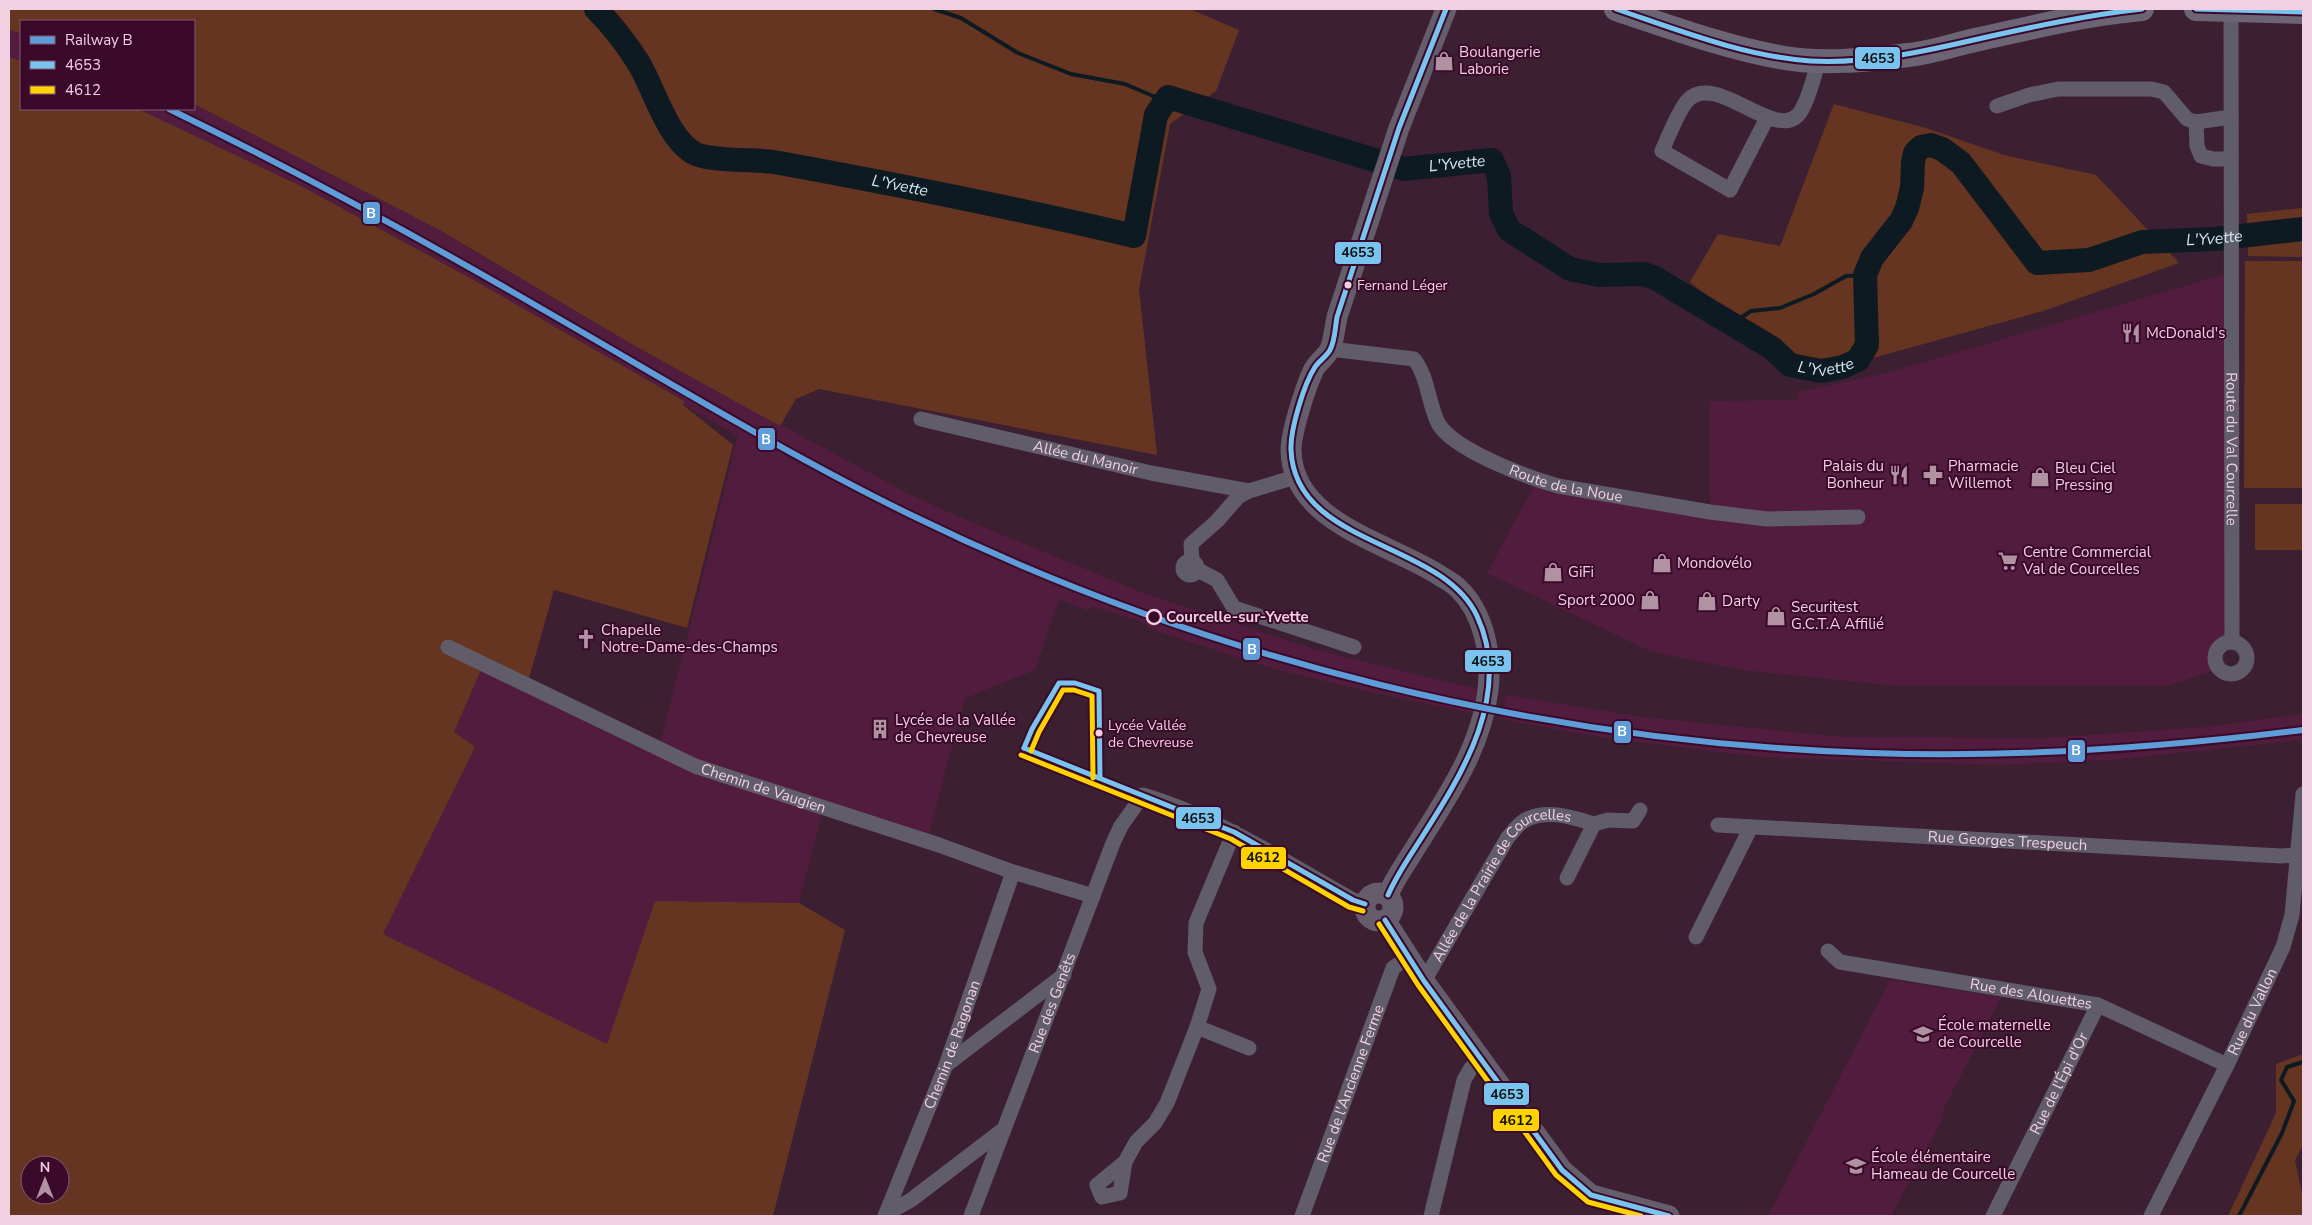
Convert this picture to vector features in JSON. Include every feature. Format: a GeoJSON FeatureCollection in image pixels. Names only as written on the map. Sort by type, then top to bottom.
{"type":"FeatureCollection","features":[{"type":"Feature","properties":{"kind":"main road"},"geometry":{"type":"LineString","coordinates":[[1625,10],[1706,39],[1781,58],[1862,60],[1910,55],[2108,12],[2142,9]]}},
{"type":"Feature","properties":{"kind":"main road"},"geometry":{"type":"LineString","coordinates":[[2196,9],[2303,12]]}},
{"type":"Feature","properties":{"kind":"street"},"geometry":{"type":"LineString","coordinates":[[1388,895],[1450,794],[1467,760],[1488,691],[1488,651],[1483,629],[1472,606],[1458,587],[1423,565],[1334,522],[1310,500],[1295,477],[1291,451],[1292,435],[1314,369],[1330,349],[1337,317],[1399,128],[1446,9]]}},
{"type":"Feature","properties":{"kind":"street"},"geometry":{"type":"LineString","coordinates":[[2196,122],[2197,146],[2200,156],[2213,159],[2231,159],[2231,11]]}},
{"type":"Feature","properties":{"kind":"street"},"geometry":{"type":"LineString","coordinates":[[1767,118],[1730,190],[1662,151],[1687,100],[1696,95],[1709,93],[1723,96],[1767,118],[1792,118],[1801,112],[1819,60]]}},
{"type":"Feature","properties":{"kind":"street"},"geometry":{"type":"LineString","coordinates":[[1998,106],[2029,94],[2058,89],[2151,89],[2164,92],[2187,120],[2196,122],[2231,118]]}},
{"type":"Feature","properties":{"kind":"street","name":"Route du Val Courcelle"},"geometry":{"type":"LineString","coordinates":[[2231,159],[2232,642]]}},
{"type":"Feature","properties":{"kind":"street","name":"Route de la Noue"},"geometry":{"type":"LineString","coordinates":[[1330,349],[1414,359],[1420,367],[1428,400],[1439,425],[1457,441],[1506,468],[1534,479],[1558,486],[1710,512],[1767,519],[1858,516]]}},
{"type":"Feature","properties":{"kind":"street","name":"Allée du Manoir"},"geometry":{"type":"LineString","coordinates":[[922,419],[1152,472],[1249,491]]}},
{"type":"Feature","properties":{"kind":"street"},"geometry":{"type":"LineString","coordinates":[[1295,477],[1249,491],[1238,498],[1217,521],[1191,544],[1195,566],[1217,580],[1234,608],[1354,647]]}},
{"type":"Feature","properties":{"kind":"street","name":"Chemin de Vaugien"},"geometry":{"type":"LineString","coordinates":[[448,647],[695,766],[939,845],[1013,872],[1093,896]]}},
{"type":"Feature","properties":{"kind":"street","name":"Rue du Vallon"},"geometry":{"type":"LineString","coordinates":[[2151,1216],[2227,1066],[2283,947],[2292,915],[2303,794]]}},
{"type":"Feature","properties":{"kind":"street","name":"Rue des Genêts"},"geometry":{"type":"LineString","coordinates":[[971,1216],[1120,826],[1142,795],[1196,815],[1234,832]]}},
{"type":"Feature","properties":{"kind":"street","name":"Allée de la Prairie de Courcelles"},"geometry":{"type":"LineString","coordinates":[[1424,981],[1508,838],[1522,822],[1540,815],[1574,818],[1594,824],[1608,820],[1633,821],[1640,810]]}},
{"type":"Feature","properties":{"kind":"street","name":"Allée de la Prairie de Courcelles"},"geometry":{"type":"LineString","coordinates":[[1567,878],[1594,824]]}},
{"type":"Feature","properties":{"kind":"street","name":"Rue Georges Trespeuch"},"geometry":{"type":"LineString","coordinates":[[1718,825],[2280,856],[2297,855]]}},
{"type":"Feature","properties":{"kind":"street"},"geometry":{"type":"LineString","coordinates":[[1696,937],[1751,827]]}},
{"type":"Feature","properties":{"kind":"street"},"geometry":{"type":"LineString","coordinates":[[1124,1162],[1136,1142],[1156,1123],[1167,1103],[1197,1027],[1209,989],[1195,952],[1196,923],[1234,832],[1354,900],[1365,904]]}},
{"type":"Feature","properties":{"kind":"street","name":"Chemin de Ragonan"},"geometry":{"type":"LineString","coordinates":[[886,1215],[946,1065],[1013,872]]}},
{"type":"Feature","properties":{"kind":"street"},"geometry":{"type":"LineString","coordinates":[[1374,893],[1388,895],[1392,901],[1393,910],[1385,920],[1372,920],[1366,913],[1365,904],[1374,893]]}},
{"type":"Feature","properties":{"kind":"street"},"geometry":{"type":"LineString","coordinates":[[1385,920],[1424,981],[1562,1170],[1576,1184],[1598,1197],[1665,1216]]}},
{"type":"Feature","properties":{"kind":"street","name":"Rue des Alouettes"},"geometry":{"type":"LineString","coordinates":[[1828,951],[1840,962],[2098,1005],[2227,1066]]}},
{"type":"Feature","properties":{"kind":"street","name":"Rue de l'Ancienne Ferme"},"geometry":{"type":"LineString","coordinates":[[1302,1216],[1393,968],[1408,957]]}},
{"type":"Feature","properties":{"kind":"street"},"geometry":{"type":"LineString","coordinates":[[946,1065],[1064,974]]}},
{"type":"Feature","properties":{"kind":"street","name":"Rue de l'Épi d'Or"},"geometry":{"type":"LineString","coordinates":[[1993,1216],[2098,1005]]}},
{"type":"Feature","properties":{"kind":"street"},"geometry":{"type":"LineString","coordinates":[[1197,1027],[1249,1048]]}},
{"type":"Feature","properties":{"kind":"street"},"geometry":{"type":"LineString","coordinates":[[1430,1216],[1464,1080],[1471,1068],[1482,1059]]}},
{"type":"Feature","properties":{"kind":"street"},"geometry":{"type":"LineString","coordinates":[[886,1215],[911,1200],[1005,1128]]}},
{"type":"Feature","properties":{"kind":"shaded area"},"geometry":{"type":"Polygon","coordinates":[[[9,9],[1190,9],[1239,30],[1216,91],[1170,124],[1139,289],[1157,455],[819,389],[796,399],[780,426],[628,342],[438,229],[195,105],[195,20],[20,20],[20,34],[9,29],[9,9]]]}},
{"type":"Feature","properties":{"kind":"shaded area"},"geometry":{"type":"Polygon","coordinates":[[[9,29],[20,34],[20,61],[9,57],[9,29]]]}},
{"type":"Feature","properties":{"kind":"shaded area"},"geometry":{"type":"Polygon","coordinates":[[[9,57],[20,61],[20,110],[140,110],[301,186],[472,279],[684,401],[683,405],[733,445],[687,628],[554,590],[529,678],[481,670],[454,732],[475,747],[383,934],[607,1044],[655,901],[799,903],[845,930],[773,1216],[9,1216],[9,57]]]}},
{"type":"Feature","properties":{"kind":"shaded area"},"geometry":{"type":"Polygon","coordinates":[[[1834,104],[1926,128],[2004,155],[2096,175],[2179,263],[2043,311],[1851,364],[1785,356],[1690,282],[1718,234],[1780,246],[1834,104]]]}},
{"type":"Feature","properties":{"kind":"shaded area"},"geometry":{"type":"Polygon","coordinates":[[[195,105],[438,229],[628,342],[905,492],[950,513],[1143,593],[1317,650],[1477,689],[1473,713],[1365,691],[1267,667],[1148,628],[1148,625],[1141,622],[1091,606],[1089,611],[1059,599],[1035,670],[965,698],[926,844],[823,810],[799,903],[655,901],[608,1045],[383,934],[475,747],[454,732],[481,670],[657,756],[738,436],[682,404],[684,401],[472,279],[301,186],[140,110],[195,110],[195,105]]]}},
{"type":"Feature","properties":{"kind":"shaded area"},"geometry":{"type":"Polygon","coordinates":[[[2303,208],[2303,257],[2248,256],[2247,214],[2303,208]]]}},
{"type":"Feature","properties":{"kind":"shaded area"},"geometry":{"type":"Polygon","coordinates":[[[2245,261],[2303,261],[2303,488],[2244,488],[2245,261]]]}},
{"type":"Feature","properties":{"kind":"shaded area"},"geometry":{"type":"Polygon","coordinates":[[[2232,272],[2227,642],[2219,647],[2214,655],[2218,669],[2167,686],[1896,686],[1742,670],[1652,652],[1487,573],[1535,484],[1710,511],[1710,401],[1797,400],[1799,392],[1890,372],[2232,272]]]}},
{"type":"Feature","properties":{"kind":"shaded area"},"geometry":{"type":"Polygon","coordinates":[[[2255,504],[2303,504],[2303,550],[2255,550],[2255,504]]]}},
{"type":"Feature","properties":{"kind":"shaded area"},"geometry":{"type":"Polygon","coordinates":[[[1506,695],[1642,717],[1842,737],[2045,738],[2206,727],[2303,714],[2303,740],[2111,760],[2000,765],[1762,757],[1612,739],[1500,719],[1506,695]]]}},
{"type":"Feature","properties":{"kind":"shaded area"},"geometry":{"type":"Polygon","coordinates":[[[1890,980],[2001,997],[1941,1114],[1944,1116],[1891,1216],[1768,1216],[1890,980]]]}},
{"type":"Feature","properties":{"kind":"shaded area"},"geometry":{"type":"Polygon","coordinates":[[[2303,1054],[2303,1145],[2295,1160],[2303,1198],[2303,1216],[2228,1216],[2276,1113],[2276,1064],[2303,1054]]]}},
{"type":"Feature","properties":{"kind":"waterway","name":"L'Yvette"},"geometry":{"type":"LineString","coordinates":[[596,9],[608,21],[638,62],[675,134],[692,152],[699,155],[719,159],[774,162],[819,170],[1000,206],[1134,236],[1156,115],[1168,97],[1404,169],[1492,160],[1499,176],[1501,213],[1509,230],[1570,269],[1599,275],[1644,274],[1655,278],[1772,348],[1790,365],[1821,371],[1843,367],[1858,360],[1867,345],[1865,275],[1872,258],[1901,221],[1907,208],[1912,188],[1915,153],[1921,147],[1931,145],[1942,149],[1961,163],[2037,263],[2089,260],[2142,242],[2214,239],[2303,229]]}},
{"type":"Feature","properties":{"kind":"waterway","name":"L'Yvette"},"geometry":{"type":"LineString","coordinates":[[934,9],[961,18],[1018,53],[1071,74],[1125,84],[1153,96],[1168,97]]}},
{"type":"Feature","properties":{"kind":"waterway"},"geometry":{"type":"LineString","coordinates":[[1735,325],[1751,311],[1780,308],[1814,294],[1846,276],[1865,275]]}},
{"type":"Feature","properties":{"kind":"waterway"},"geometry":{"type":"LineString","coordinates":[[2239,1216],[2282,1133],[2294,1101],[2281,1080],[2287,1067],[2303,1062]]}},
{"type":"Feature","properties":{"kind":"rail line","name":"B"},"geometry":{"type":"LineString","coordinates":[[171,110],[264,156],[404,231],[771,441],[911,515],[1024,566],[1139,612],[1258,651],[1378,684],[1500,711],[1623,732],[1746,746],[1870,753],[2033,753],[2141,747],[2303,730]]}},
{"type":"Feature","properties":{"kind":"transit line","name":"4653"},"geometry":{"type":"LineString","coordinates":[[1388,895],[1400,872],[1438,812],[1467,759],[1486,703],[1489,674],[1487,645],[1477,616],[1459,591],[1434,572],[1342,525],[1317,506],[1299,482],[1291,450],[1291,441],[1295,419],[1306,384],[1315,367],[1327,355],[1332,346],[1337,317],[1399,128],[1446,9]]}},
{"type":"Feature","properties":{"kind":"transit line","name":"4653"},"geometry":{"type":"LineString","coordinates":[[1616,9],[1736,48],[1760,54],[1810,61],[1852,61],[1894,56],[2060,22],[2142,9]]}},
{"type":"Feature","properties":{"kind":"transit line","name":"4653"},"geometry":{"type":"LineString","coordinates":[[2196,9],[2303,12]]}},
{"type":"Feature","properties":{"kind":"transit line","name":"4653"},"geometry":{"type":"LineString","coordinates":[[1024,748],[1032,729],[1059,683],[1075,683],[1099,691],[1100,778]]}},
{"type":"Feature","properties":{"kind":"transit line","name":"4612"},"geometry":{"type":"LineString","coordinates":[[1031,751],[1039,732],[1063,690],[1074,690],[1092,696],[1093,778]]}},
{"type":"Feature","properties":{"kind":"transit line","name":"4653"},"geometry":{"type":"LineString","coordinates":[[1024,748],[1234,832],[1353,900],[1365,904]]}},
{"type":"Feature","properties":{"kind":"transit line","name":"4612"},"geometry":{"type":"LineString","coordinates":[[1021,755],[1231,839],[1349,907],[1363,911]]}},
{"type":"Feature","properties":{"kind":"transit line","name":"4653"},"geometry":{"type":"LineString","coordinates":[[1385,920],[1424,981],[1562,1170],[1591,1195],[1669,1216]]}},
{"type":"Feature","properties":{"kind":"transit line","name":"4612"},"geometry":{"type":"LineString","coordinates":[[1379,924],[1418,985],[1556,1175],[1588,1202],[1641,1216]]}},
{"type":"Feature","properties":{"kind":"place","name":"Boulangerie Laborie"},"geometry":{"type":"Point","coordinates":[1444,61]}},
{"type":"Feature","properties":{"kind":"place","name":"Fernand Léger"},"geometry":{"type":"Point","coordinates":[1348,285]}},
{"type":"Feature","properties":{"kind":"place","name":"McDonald's"},"geometry":{"type":"Point","coordinates":[2131,333]}},
{"type":"Feature","properties":{"kind":"place","name":"Palais du Bonheur"},"geometry":{"type":"Point","coordinates":[1899,475]}},
{"type":"Feature","properties":{"kind":"place","name":"Pharmacie Willemot"},"geometry":{"type":"Point","coordinates":[1933,475]}},
{"type":"Feature","properties":{"kind":"place","name":"Bleu Ciel Pressing"},"geometry":{"type":"Point","coordinates":[2040,477]}},
{"type":"Feature","properties":{"kind":"place","name":"Centre Commercial Val de Courcelles"},"geometry":{"type":"Point","coordinates":[2008,561]}},
{"type":"Feature","properties":{"kind":"place","name":"Mondovélo"},"geometry":{"type":"Point","coordinates":[1662,563]}},
{"type":"Feature","properties":{"kind":"place","name":"GiFi"},"geometry":{"type":"Point","coordinates":[1553,572]}},
{"type":"Feature","properties":{"kind":"place","name":"Sport 2000"},"geometry":{"type":"Point","coordinates":[1650,600]}},
{"type":"Feature","properties":{"kind":"place","name":"Darty"},"geometry":{"type":"Point","coordinates":[1707,601]}},
{"type":"Feature","properties":{"kind":"place","name":"Securitest G.C.T.A Affilié"},"geometry":{"type":"Point","coordinates":[1776,616]}},
{"type":"Feature","properties":{"kind":"place","name":"Courcelle-sur-Yvette"},"geometry":{"type":"Point","coordinates":[1154,617]}},
{"type":"Feature","properties":{"kind":"place","name":"Chapelle Notre-Dame-des-Champs"},"geometry":{"type":"Point","coordinates":[586,639]}},
{"type":"Feature","properties":{"kind":"place","name":"Lycée de la Vallée de Chevreuse"},"geometry":{"type":"Point","coordinates":[880,729]}},
{"type":"Feature","properties":{"kind":"place","name":"Lycée Vallée de Chevreuse"},"geometry":{"type":"Point","coordinates":[1099,733]}},
{"type":"Feature","properties":{"kind":"place","name":"École maternelle de Courcelle"},"geometry":{"type":"Point","coordinates":[1923,1034]}},
{"type":"Feature","properties":{"kind":"place","name":"École élémentaire Hameau de Courcelle"},"geometry":{"type":"Point","coordinates":[1856,1166]}}]}
